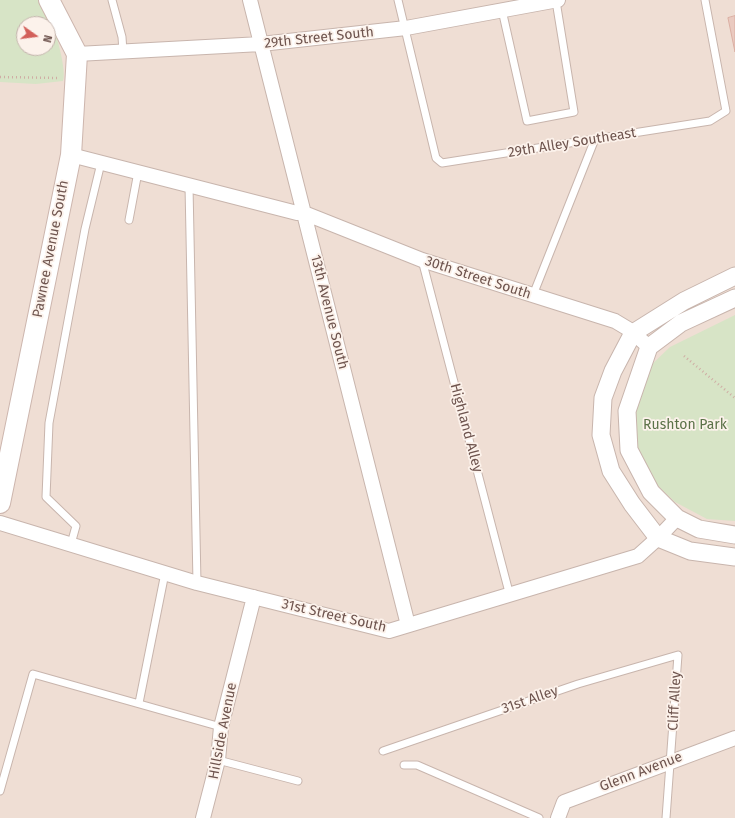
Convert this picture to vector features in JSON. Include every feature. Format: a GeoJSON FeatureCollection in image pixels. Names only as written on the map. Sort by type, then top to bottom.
{"type":"FeatureCollection","features":[{"type":"Feature","properties":{"kind":"main road"},"geometry":{"type":"LineString","coordinates":[[49,0],[77,54]]}},
{"type":"Feature","properties":{"kind":"main road","name":"Pawnee Avenue South"},"geometry":{"type":"LineString","coordinates":[[0,503],[71,155],[77,54]]}},
{"type":"Feature","properties":{"kind":"street","name":"13th Avenue South"},"geometry":{"type":"LineString","coordinates":[[250,0],[408,625]]}},
{"type":"Feature","properties":{"kind":"street","name":"29th Street South"},"geometry":{"type":"LineString","coordinates":[[77,54],[261,44],[406,28],[557,0]]}},
{"type":"Feature","properties":{"kind":"street","name":"30th Street South"},"geometry":{"type":"LineString","coordinates":[[71,155],[296,213],[304,213],[422,260],[615,321],[633,333],[648,347]]}},
{"type":"Feature","properties":{"kind":"street"},"geometry":{"type":"LineString","coordinates":[[735,276],[684,301],[633,333],[613,371],[603,398],[601,435],[611,470],[632,504],[658,538],[690,551],[735,557]]}},
{"type":"Feature","properties":{"kind":"street"},"geometry":{"type":"LineString","coordinates":[[735,298],[682,323],[648,347],[628,411],[629,450],[651,492],[677,518],[699,529],[735,535]]}},
{"type":"Feature","properties":{"kind":"street","name":"31st Street South"},"geometry":{"type":"LineString","coordinates":[[0,523],[197,583],[389,631],[510,596],[638,556],[677,518]]}},
{"type":"Feature","properties":{"kind":"street","name":"Hillside Avenue"},"geometry":{"type":"LineString","coordinates":[[203,818],[218,760],[221,727],[254,597]]}},
{"type":"Feature","properties":{"kind":"street","name":"Glenn Avenue"},"geometry":{"type":"LineString","coordinates":[[558,818],[564,802],[671,760],[735,738]]}},
{"type":"Feature","properties":{"kind":"lane"},"geometry":{"type":"LineString","coordinates":[[112,0],[122,37],[123,52]]}},
{"type":"Feature","properties":{"kind":"lane","name":"29th Alley Southeast"},"geometry":{"type":"LineString","coordinates":[[398,0],[406,28],[436,158],[442,163],[710,121],[726,110],[705,0]]}},
{"type":"Feature","properties":{"kind":"lane"},"geometry":{"type":"LineString","coordinates":[[502,10],[527,121],[574,112],[557,0]]}},
{"type":"Feature","properties":{"kind":"lane"},"geometry":{"type":"LineString","coordinates":[[533,295],[595,139]]}},
{"type":"Feature","properties":{"kind":"lane"},"geometry":{"type":"LineString","coordinates":[[71,544],[76,526],[46,497],[49,423],[85,229],[101,163]]}},
{"type":"Feature","properties":{"kind":"lane"},"geometry":{"type":"LineString","coordinates":[[129,220],[138,172]]}},
{"type":"Feature","properties":{"kind":"lane"},"geometry":{"type":"LineString","coordinates":[[189,186],[197,583]]}},
{"type":"Feature","properties":{"kind":"lane","name":"Highland Alley"},"geometry":{"type":"LineString","coordinates":[[422,260],[510,596]]}},
{"type":"Feature","properties":{"kind":"lane"},"geometry":{"type":"LineString","coordinates":[[139,704],[165,573]]}},
{"type":"Feature","properties":{"kind":"lane","name":"31st Alley"},"geometry":{"type":"LineString","coordinates":[[383,751],[578,684],[678,655]]}},
{"type":"Feature","properties":{"kind":"lane","name":"Cliff Alley"},"geometry":{"type":"LineString","coordinates":[[666,818],[678,655]]}},
{"type":"Feature","properties":{"kind":"lane"},"geometry":{"type":"LineString","coordinates":[[0,791],[33,674],[221,727]]}},
{"type":"Feature","properties":{"kind":"lane"},"geometry":{"type":"LineString","coordinates":[[218,760],[298,781]]}},
{"type":"Feature","properties":{"kind":"lane"},"geometry":{"type":"LineString","coordinates":[[404,765],[417,765],[539,818]]}},
{"type":"Feature","properties":{"kind":"path"},"geometry":{"type":"LineString","coordinates":[[0,78],[61,79]]}},
{"type":"Feature","properties":{"kind":"path"},"geometry":{"type":"LineString","coordinates":[[684,356],[735,398]]}},
{"type":"Feature","properties":{"kind":"shaded area"},"geometry":{"type":"Polygon","coordinates":[[[0,0],[735,0],[735,818],[0,818],[0,0]]]}},
{"type":"Feature","properties":{"kind":"green space"},"geometry":{"type":"Polygon","coordinates":[[[0,0],[46,0],[51,16],[16,16],[16,56],[56,56],[56,34],[63,65],[63,81],[36,84],[0,82],[0,0]]]}},
{"type":"Feature","properties":{"kind":"green space","name":"Rushton Park"},"geometry":{"type":"Polygon","coordinates":[[[735,315],[735,521],[707,519],[675,502],[650,478],[636,442],[634,409],[645,371],[670,347],[735,315]]]}},
{"type":"Feature","properties":{"kind":"building"},"geometry":{"type":"Polygon","coordinates":[[[735,16],[735,52],[728,18],[735,16]]]}}]}
